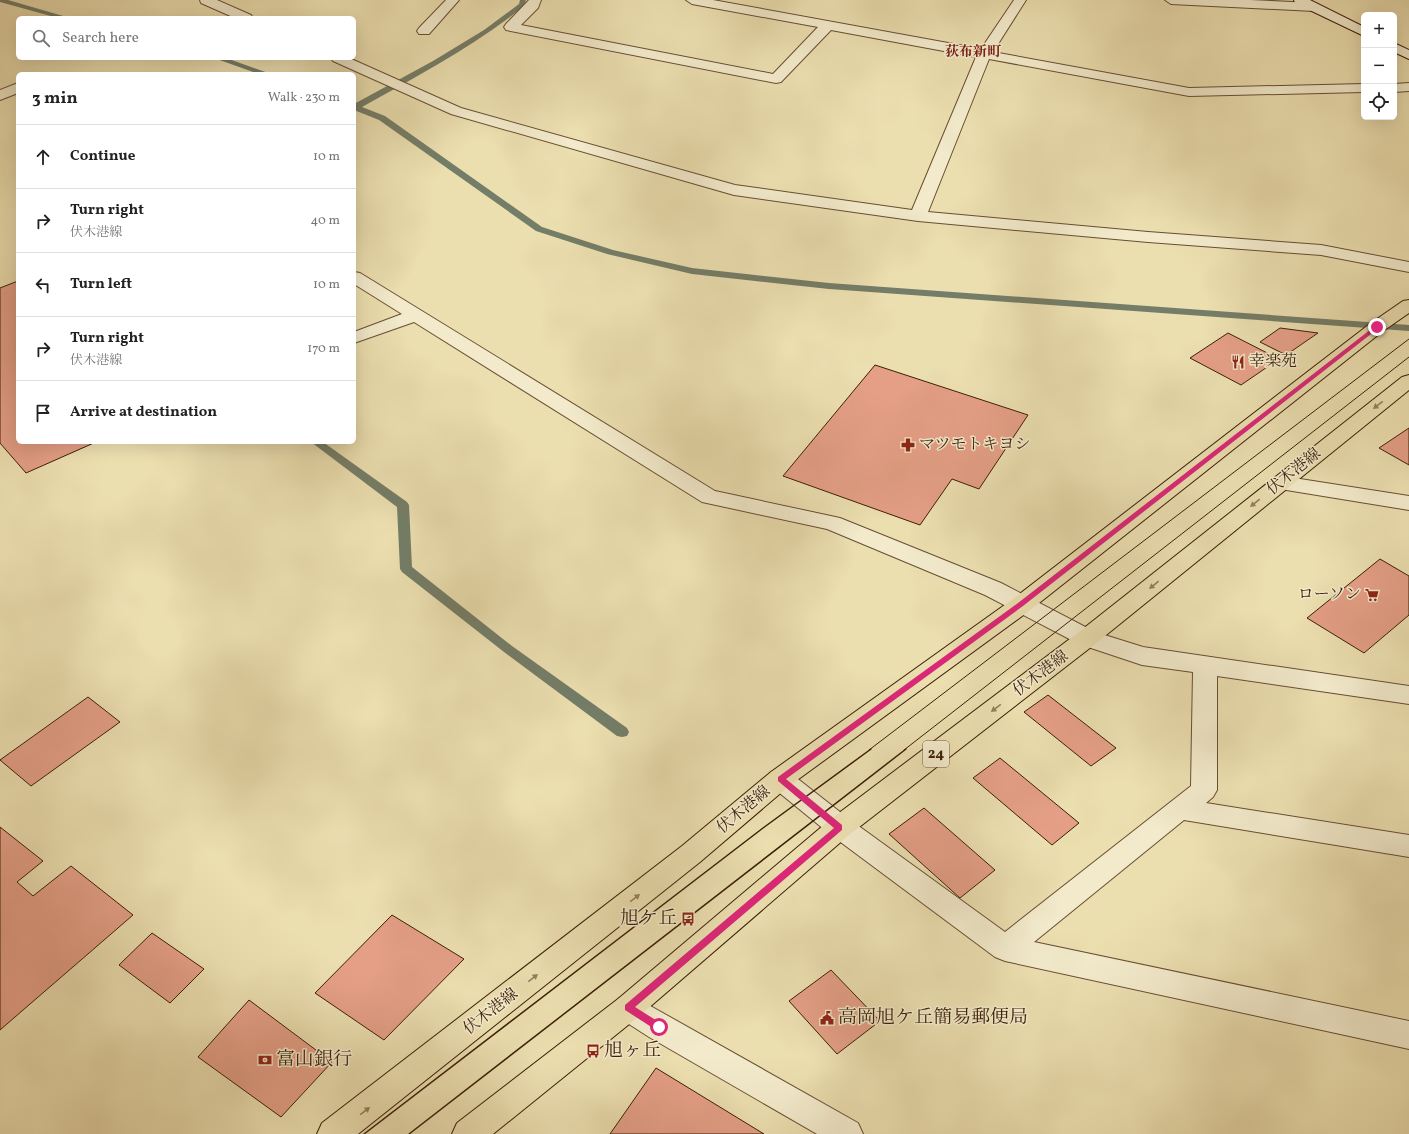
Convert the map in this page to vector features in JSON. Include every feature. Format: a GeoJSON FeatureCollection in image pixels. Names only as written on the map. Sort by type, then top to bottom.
{"type":"FeatureCollection","features":[{"type":"Feature","properties":{"kind":"main road","name":"伏木港線"},"geometry":{"type":"LineString","coordinates":[[333,1134],[691,854],[780,779],[1021,605],[1377,327],[1409,305]]}},
{"type":"Feature","properties":{"kind":"main road","name":"伏木港線"},"geometry":{"type":"LineString","coordinates":[[468,1134],[628,1008],[840,828],[1087,638],[1409,381]]}},
{"type":"Feature","properties":{"kind":"street"},"geometry":{"type":"LineString","coordinates":[[206,0],[242,16]]}},
{"type":"Feature","properties":{"kind":"street"},"geometry":{"type":"LineString","coordinates":[[424,31],[453,0]]}},
{"type":"Feature","properties":{"kind":"street"},"geometry":{"type":"LineString","coordinates":[[536,0],[511,27],[776,79],[828,25]]}},
{"type":"Feature","properties":{"kind":"street"},"geometry":{"type":"LineString","coordinates":[[692,0],[1189,92],[1361,88]]}},
{"type":"Feature","properties":{"kind":"street"},"geometry":{"type":"LineString","coordinates":[[918,216],[984,55],[1020,0]]}},
{"type":"Feature","properties":{"kind":"street"},"geometry":{"type":"LineString","coordinates":[[1171,0],[1314,7]]}},
{"type":"Feature","properties":{"kind":"street"},"geometry":{"type":"LineString","coordinates":[[1300,0],[1361,30]]}},
{"type":"Feature","properties":{"kind":"street"},"geometry":{"type":"LineString","coordinates":[[1397,49],[1409,55]]}},
{"type":"Feature","properties":{"kind":"street"},"geometry":{"type":"LineString","coordinates":[[342,60],[456,111],[734,190],[918,216],[1148,237],[1321,250],[1409,267]]}},
{"type":"Feature","properties":{"kind":"street"},"geometry":{"type":"LineString","coordinates":[[0,78],[16,86]]}},
{"type":"Feature","properties":{"kind":"street"},"geometry":{"type":"LineString","coordinates":[[1397,88],[1409,87]]}},
{"type":"Feature","properties":{"kind":"street"},"geometry":{"type":"LineString","coordinates":[[0,96],[16,88]]}},
{"type":"Feature","properties":{"kind":"street"},"geometry":{"type":"LineString","coordinates":[[356,278],[709,497],[832,523],[993,589],[1021,605],[1087,638],[1142,656],[1205,667],[1409,695]]}},
{"type":"Feature","properties":{"kind":"street"},"geometry":{"type":"LineString","coordinates":[[356,337],[416,315]]}},
{"type":"Feature","properties":{"kind":"street"},"geometry":{"type":"LineString","coordinates":[[1281,483],[1409,503]]}},
{"type":"Feature","properties":{"kind":"street"},"geometry":{"type":"LineString","coordinates":[[1005,948],[1204,790],[1205,667]]}},
{"type":"Feature","properties":{"kind":"street"},"geometry":{"type":"LineString","coordinates":[[780,779],[840,828],[1005,948],[1409,1035]]}},
{"type":"Feature","properties":{"kind":"street"},"geometry":{"type":"LineString","coordinates":[[1179,809],[1409,846]]}},
{"type":"Feature","properties":{"kind":"street"},"geometry":{"type":"LineString","coordinates":[[628,1008],[847,1134]]}},
{"type":"Feature","properties":{"kind":"building"},"geometry":{"type":"Polygon","coordinates":[[[16,282],[16,444],[91,444],[26,473],[0,443],[0,288],[16,282]]]}},
{"type":"Feature","properties":{"kind":"building"},"geometry":{"type":"Polygon","coordinates":[[[1280,328],[1318,333],[1286,355],[1260,342],[1280,328]]]}},
{"type":"Feature","properties":{"kind":"building"},"geometry":{"type":"Polygon","coordinates":[[[1228,333],[1279,359],[1241,385],[1190,358],[1228,333]]]}},
{"type":"Feature","properties":{"kind":"building","name":"マツモトキヨシ"},"geometry":{"type":"Polygon","coordinates":[[[875,365],[1028,415],[979,489],[952,479],[920,525],[783,476],[875,365]]]}},
{"type":"Feature","properties":{"kind":"building"},"geometry":{"type":"Polygon","coordinates":[[[1409,428],[1409,465],[1379,448],[1409,428]]]}},
{"type":"Feature","properties":{"kind":"building","name":"ローソン"},"geometry":{"type":"Polygon","coordinates":[[[1380,559],[1409,576],[1409,615],[1364,653],[1307,618],[1380,559]]]}},
{"type":"Feature","properties":{"kind":"building"},"geometry":{"type":"Polygon","coordinates":[[[1048,695],[1116,748],[1091,766],[1024,712],[1048,695]]]}},
{"type":"Feature","properties":{"kind":"building"},"geometry":{"type":"Polygon","coordinates":[[[88,697],[120,722],[31,786],[0,760],[88,697]]]}},
{"type":"Feature","properties":{"kind":"building"},"geometry":{"type":"Polygon","coordinates":[[[1000,758],[1079,823],[1052,845],[973,778],[1000,758]]]}},
{"type":"Feature","properties":{"kind":"building"},"geometry":{"type":"Polygon","coordinates":[[[924,808],[995,870],[960,898],[889,834],[924,808]]]}},
{"type":"Feature","properties":{"kind":"building"},"geometry":{"type":"Polygon","coordinates":[[[0,827],[43,861],[17,882],[33,896],[71,866],[133,915],[0,1030],[0,827]]]}},
{"type":"Feature","properties":{"kind":"building"},"geometry":{"type":"Polygon","coordinates":[[[392,915],[464,959],[384,1040],[315,993],[392,915]]]}},
{"type":"Feature","properties":{"kind":"building"},"geometry":{"type":"Polygon","coordinates":[[[152,933],[204,969],[170,1003],[119,965],[152,933]]]}},
{"type":"Feature","properties":{"kind":"building"},"geometry":{"type":"Polygon","coordinates":[[[831,970],[880,1021],[837,1054],[789,1001],[831,970]]]}},
{"type":"Feature","properties":{"kind":"building","name":"富山銀行"},"geometry":{"type":"Polygon","coordinates":[[[249,1000],[332,1062],[281,1117],[198,1057],[249,1000]]]}},
{"type":"Feature","properties":{"kind":"building"},"geometry":{"type":"Polygon","coordinates":[[[656,1068],[764,1134],[610,1134],[656,1068]]]}},
{"type":"Feature","properties":{"kind":"waterway"},"geometry":{"type":"LineString","coordinates":[[0,0],[59,16]]}},
{"type":"Feature","properties":{"kind":"waterway"},"geometry":{"type":"LineString","coordinates":[[356,107],[436,63],[487,32],[522,5],[523,0]]}},
{"type":"Feature","properties":{"kind":"waterway"},"geometry":{"type":"LineString","coordinates":[[224,60],[261,72]]}},
{"type":"Feature","properties":{"kind":"waterway"},"geometry":{"type":"LineString","coordinates":[[356,107],[382,118],[539,229],[610,252],[692,271],[829,286],[1409,328]]}},
{"type":"Feature","properties":{"kind":"waterway"},"geometry":{"type":"LineString","coordinates":[[319,444],[403,505],[406,569],[508,649],[622,732]]}},
{"type":"Feature","properties":{"kind":"tram line"},"geometry":{"type":"LineString","coordinates":[[869,750],[1409,339]]}},
{"type":"Feature","properties":{"kind":"tram line"},"geometry":{"type":"LineString","coordinates":[[904,750],[1409,357]]}},
{"type":"Feature","properties":{"kind":"tram line"},"geometry":{"type":"LineString","coordinates":[[364,1134],[763,828],[871,749]]}},
{"type":"Feature","properties":{"kind":"tram line"},"geometry":{"type":"LineString","coordinates":[[409,1134],[906,749]]}},
{"type":"Feature","properties":{"kind":"place","name":"幸楽苑"},"geometry":{"type":"Point","coordinates":[1238,362]}},
{"type":"Feature","properties":{"kind":"place","name":"マツモトキヨシ"},"geometry":{"type":"Point","coordinates":[908,445]}},
{"type":"Feature","properties":{"kind":"place","name":"ローソン"},"geometry":{"type":"Point","coordinates":[1372,595]}},
{"type":"Feature","properties":{"kind":"place","name":"旭ケ丘"},"geometry":{"type":"Point","coordinates":[688,919]}},
{"type":"Feature","properties":{"kind":"place","name":"高岡旭ケ丘簡易郵便局"},"geometry":{"type":"Point","coordinates":[827,1018]}},
{"type":"Feature","properties":{"kind":"place","name":"旭ヶ丘"},"geometry":{"type":"Point","coordinates":[593,1051]}},
{"type":"Feature","properties":{"kind":"place","name":"富山銀行"},"geometry":{"type":"Point","coordinates":[265,1060]}},
{"type":"Feature","properties":{"kind":"district","name":"荻布新町"},"geometry":{"type":"Point","coordinates":[973,52]}},
{"type":"Feature","properties":{"kind":"route"},"geometry":{"type":"LineString","coordinates":[[659,1027],[628,1008],[840,828],[780,779],[1021,605],[1377,327]]}}]}
